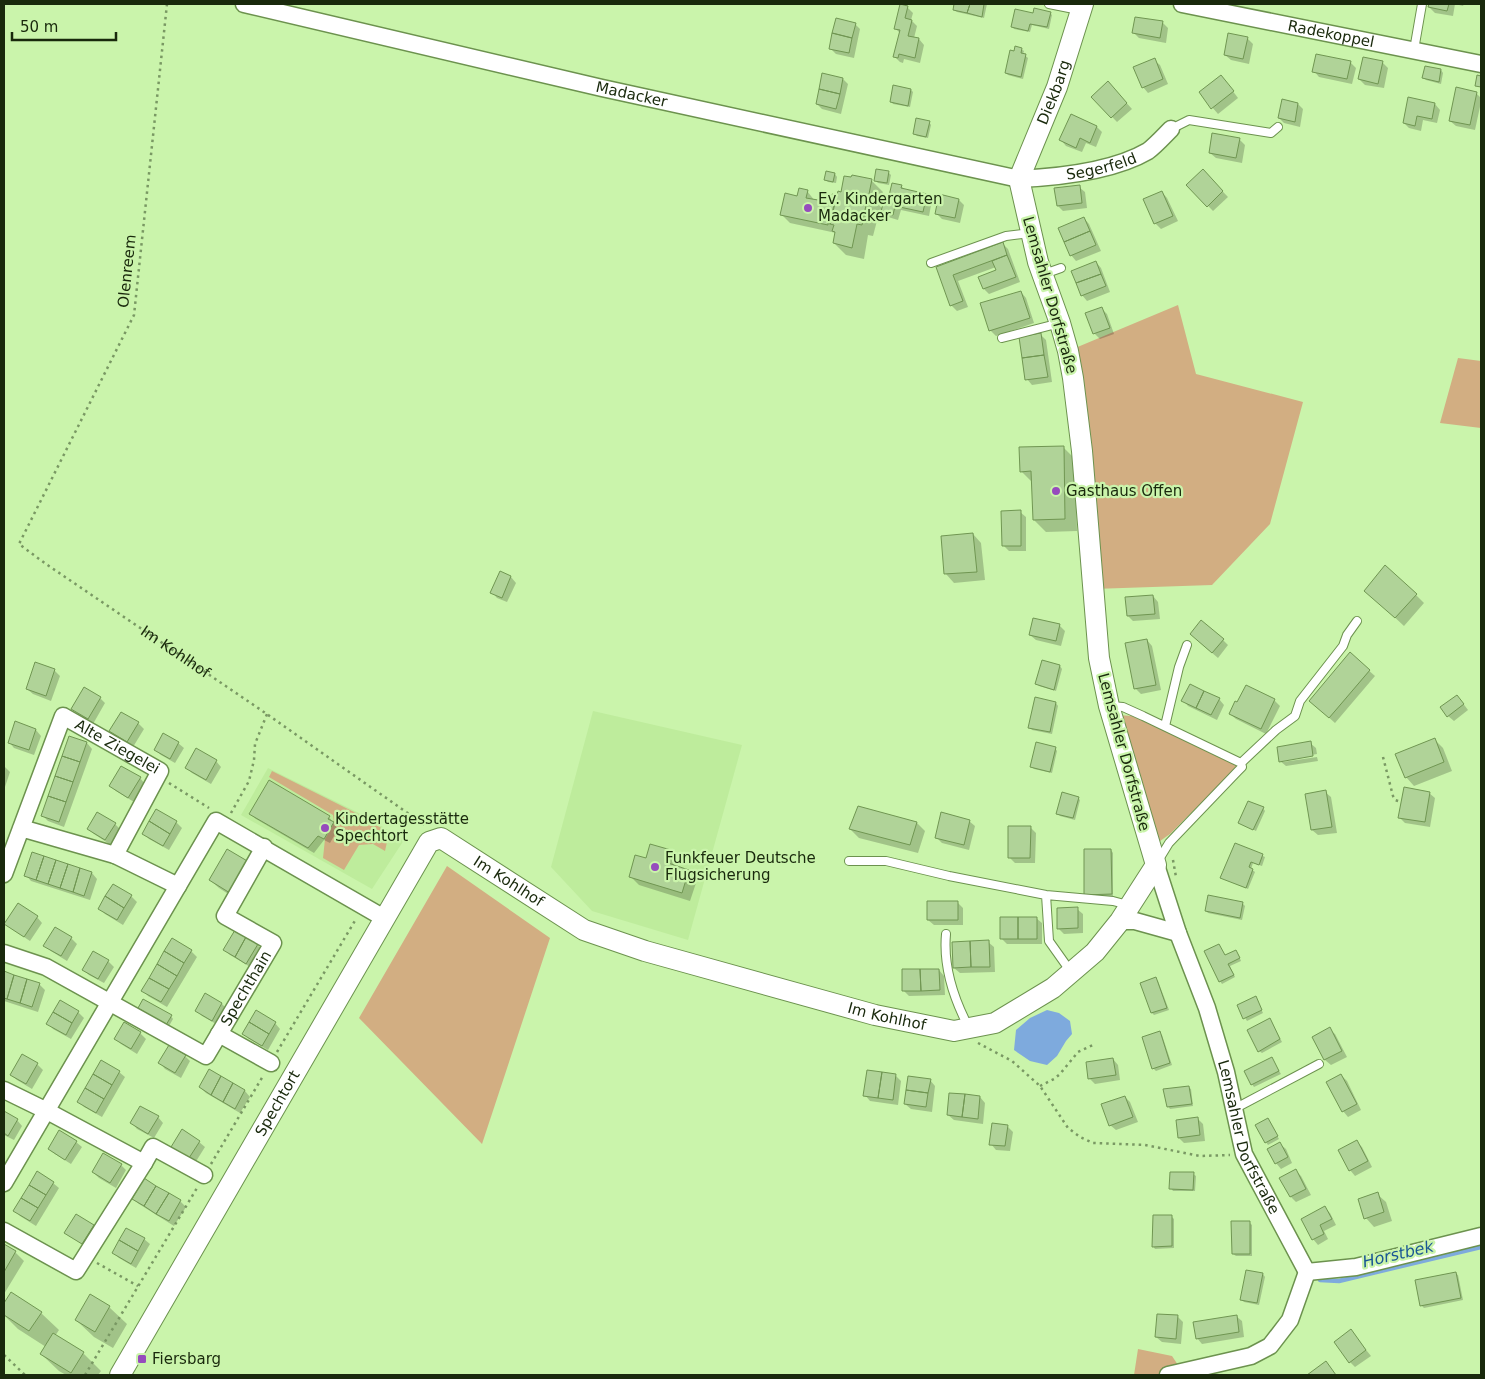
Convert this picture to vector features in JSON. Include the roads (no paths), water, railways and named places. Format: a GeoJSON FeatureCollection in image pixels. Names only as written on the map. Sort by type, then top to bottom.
{"type":"FeatureCollection","features":[{"type":"Feature","properties":{"kind":"street","name":"Madacker"},"geometry":{"type":"LineString","coordinates":[[244,4],[602,88],[1020,179]]}},
{"type":"Feature","properties":{"kind":"street","name":"Radekoppel"},"geometry":{"type":"LineString","coordinates":[[1182,4],[1481,64]]}},
{"type":"Feature","properties":{"kind":"street","name":"Diekbarg"},"geometry":{"type":"LineString","coordinates":[[1020,179],[1057,87],[1082,7]]}},
{"type":"Feature","properties":{"kind":"street","name":"Segerfeld"},"geometry":{"type":"LineString","coordinates":[[1020,179],[1044,178],[1121,164],[1150,150],[1171,129]]}},
{"type":"Feature","properties":{"kind":"street","name":"Lemsahler Dorfstraße"},"geometry":{"type":"LineString","coordinates":[[1020,179],[1038,262],[1052,271],[1060,323],[1073,378],[1082,451],[1099,658],[1109,706],[1178,933],[1207,1008],[1226,1072],[1244,1154],[1308,1272]]}},
{"type":"Feature","properties":{"kind":"street","name":"Alte Ziegelei"},"geometry":{"type":"LineString","coordinates":[[4,874],[63,716],[160,771],[115,855]]}},
{"type":"Feature","properties":{"kind":"street"},"geometry":{"type":"LineString","coordinates":[[4,1183],[178,886],[220,823],[384,918]]}},
{"type":"Feature","properties":{"kind":"street"},"geometry":{"type":"LineString","coordinates":[[21,828],[115,855],[178,886]]}},
{"type":"Feature","properties":{"kind":"street","name":"Im Kohlhof"},"geometry":{"type":"LineString","coordinates":[[441,838],[584,930],[645,951],[875,1015],[961,1030],[995,1023],[1053,988],[1095,952],[1125,913],[1156,865]]}},
{"type":"Feature","properties":{"kind":"street","name":"Spechtort"},"geometry":{"type":"LineString","coordinates":[[120,1375],[429,842],[441,838]]}},
{"type":"Feature","properties":{"kind":"street","name":"Spechthain"},"geometry":{"type":"LineString","coordinates":[[111,1002],[206,1056],[273,943],[225,916],[264,847]]}},
{"type":"Feature","properties":{"kind":"street"},"geometry":{"type":"LineString","coordinates":[[1125,913],[1135,921],[1178,933]]}},
{"type":"Feature","properties":{"kind":"street"},"geometry":{"type":"LineString","coordinates":[[4,953],[46,968],[111,1002]]}},
{"type":"Feature","properties":{"kind":"street"},"geometry":{"type":"LineString","coordinates":[[219,1034],[271,1063]]}},
{"type":"Feature","properties":{"kind":"street"},"geometry":{"type":"LineString","coordinates":[[4,1090],[144,1163]]}},
{"type":"Feature","properties":{"kind":"street"},"geometry":{"type":"LineString","coordinates":[[4,1231],[76,1271],[153,1147],[204,1175]]}},
{"type":"Feature","properties":{"kind":"street"},"geometry":{"type":"LineString","coordinates":[[1168,1375],[1251,1356],[1270,1346],[1290,1320],[1308,1272],[1356,1267],[1481,1236]]}},
{"type":"Feature","properties":{"kind":"lane"},"geometry":{"type":"LineString","coordinates":[[1049,4],[1082,7]]}},
{"type":"Feature","properties":{"kind":"lane"},"geometry":{"type":"LineString","coordinates":[[1414,50],[1422,4]]}},
{"type":"Feature","properties":{"kind":"lane"},"geometry":{"type":"LineString","coordinates":[[1171,129],[1189,120],[1271,133],[1278,127]]}},
{"type":"Feature","properties":{"kind":"lane"},"geometry":{"type":"LineString","coordinates":[[931,263],[1006,236],[1031,233]]}},
{"type":"Feature","properties":{"kind":"lane"},"geometry":{"type":"LineString","coordinates":[[1002,338],[1060,323]]}},
{"type":"Feature","properties":{"kind":"lane"},"geometry":{"type":"LineString","coordinates":[[1156,865],[1169,843],[1242,767],[1241,763],[1276,730],[1295,716],[1300,701],[1343,646],[1347,635],[1357,621]]}},
{"type":"Feature","properties":{"kind":"lane"},"geometry":{"type":"LineString","coordinates":[[1165,726],[1178,667],[1187,646]]}},
{"type":"Feature","properties":{"kind":"lane"},"geometry":{"type":"LineString","coordinates":[[1109,706],[1123,708],[1165,726],[1241,763]]}},
{"type":"Feature","properties":{"kind":"lane"},"geometry":{"type":"LineString","coordinates":[[849,861],[886,861],[949,876],[1046,895],[1113,901],[1125,913]]}},
{"type":"Feature","properties":{"kind":"lane"},"geometry":{"type":"LineString","coordinates":[[1046,895],[1049,941],[1071,972]]}},
{"type":"Feature","properties":{"kind":"lane"},"geometry":{"type":"LineString","coordinates":[[946,934],[949,983],[958,1007],[961,1030]]}},
{"type":"Feature","properties":{"kind":"lane"},"geometry":{"type":"LineString","coordinates":[[1234,1109],[1319,1064]]}},
{"type":"Feature","properties":{"kind":"water"},"geometry":{"type":"Polygon","coordinates":[[[1047,1010],[1059,1013],[1070,1021],[1072,1034],[1057,1056],[1047,1065],[1030,1061],[1014,1050],[1016,1030],[1030,1018],[1047,1010]]]}},
{"type":"Feature","properties":{"kind":"waterway","name":"Horstbek"},"geometry":{"type":"LineString","coordinates":[[1320,1280],[1339,1281],[1481,1247]]}},
{"type":"Feature","properties":{"kind":"place","name":"Ev. Kindergarten Madacker"},"geometry":{"type":"Point","coordinates":[808,208]}},
{"type":"Feature","properties":{"kind":"place","name":"Gasthaus Offen"},"geometry":{"type":"Point","coordinates":[1056,491]}},
{"type":"Feature","properties":{"kind":"place","name":"Kindertagesstätte Spechtort"},"geometry":{"type":"Point","coordinates":[325,828]}},
{"type":"Feature","properties":{"kind":"place","name":"Funkfeuer Deutsche Flugsicherung"},"geometry":{"type":"Point","coordinates":[655,867]}},
{"type":"Feature","properties":{"kind":"place","name":"Fiersbarg"},"geometry":{"type":"Point","coordinates":[142,1359]}}]}
